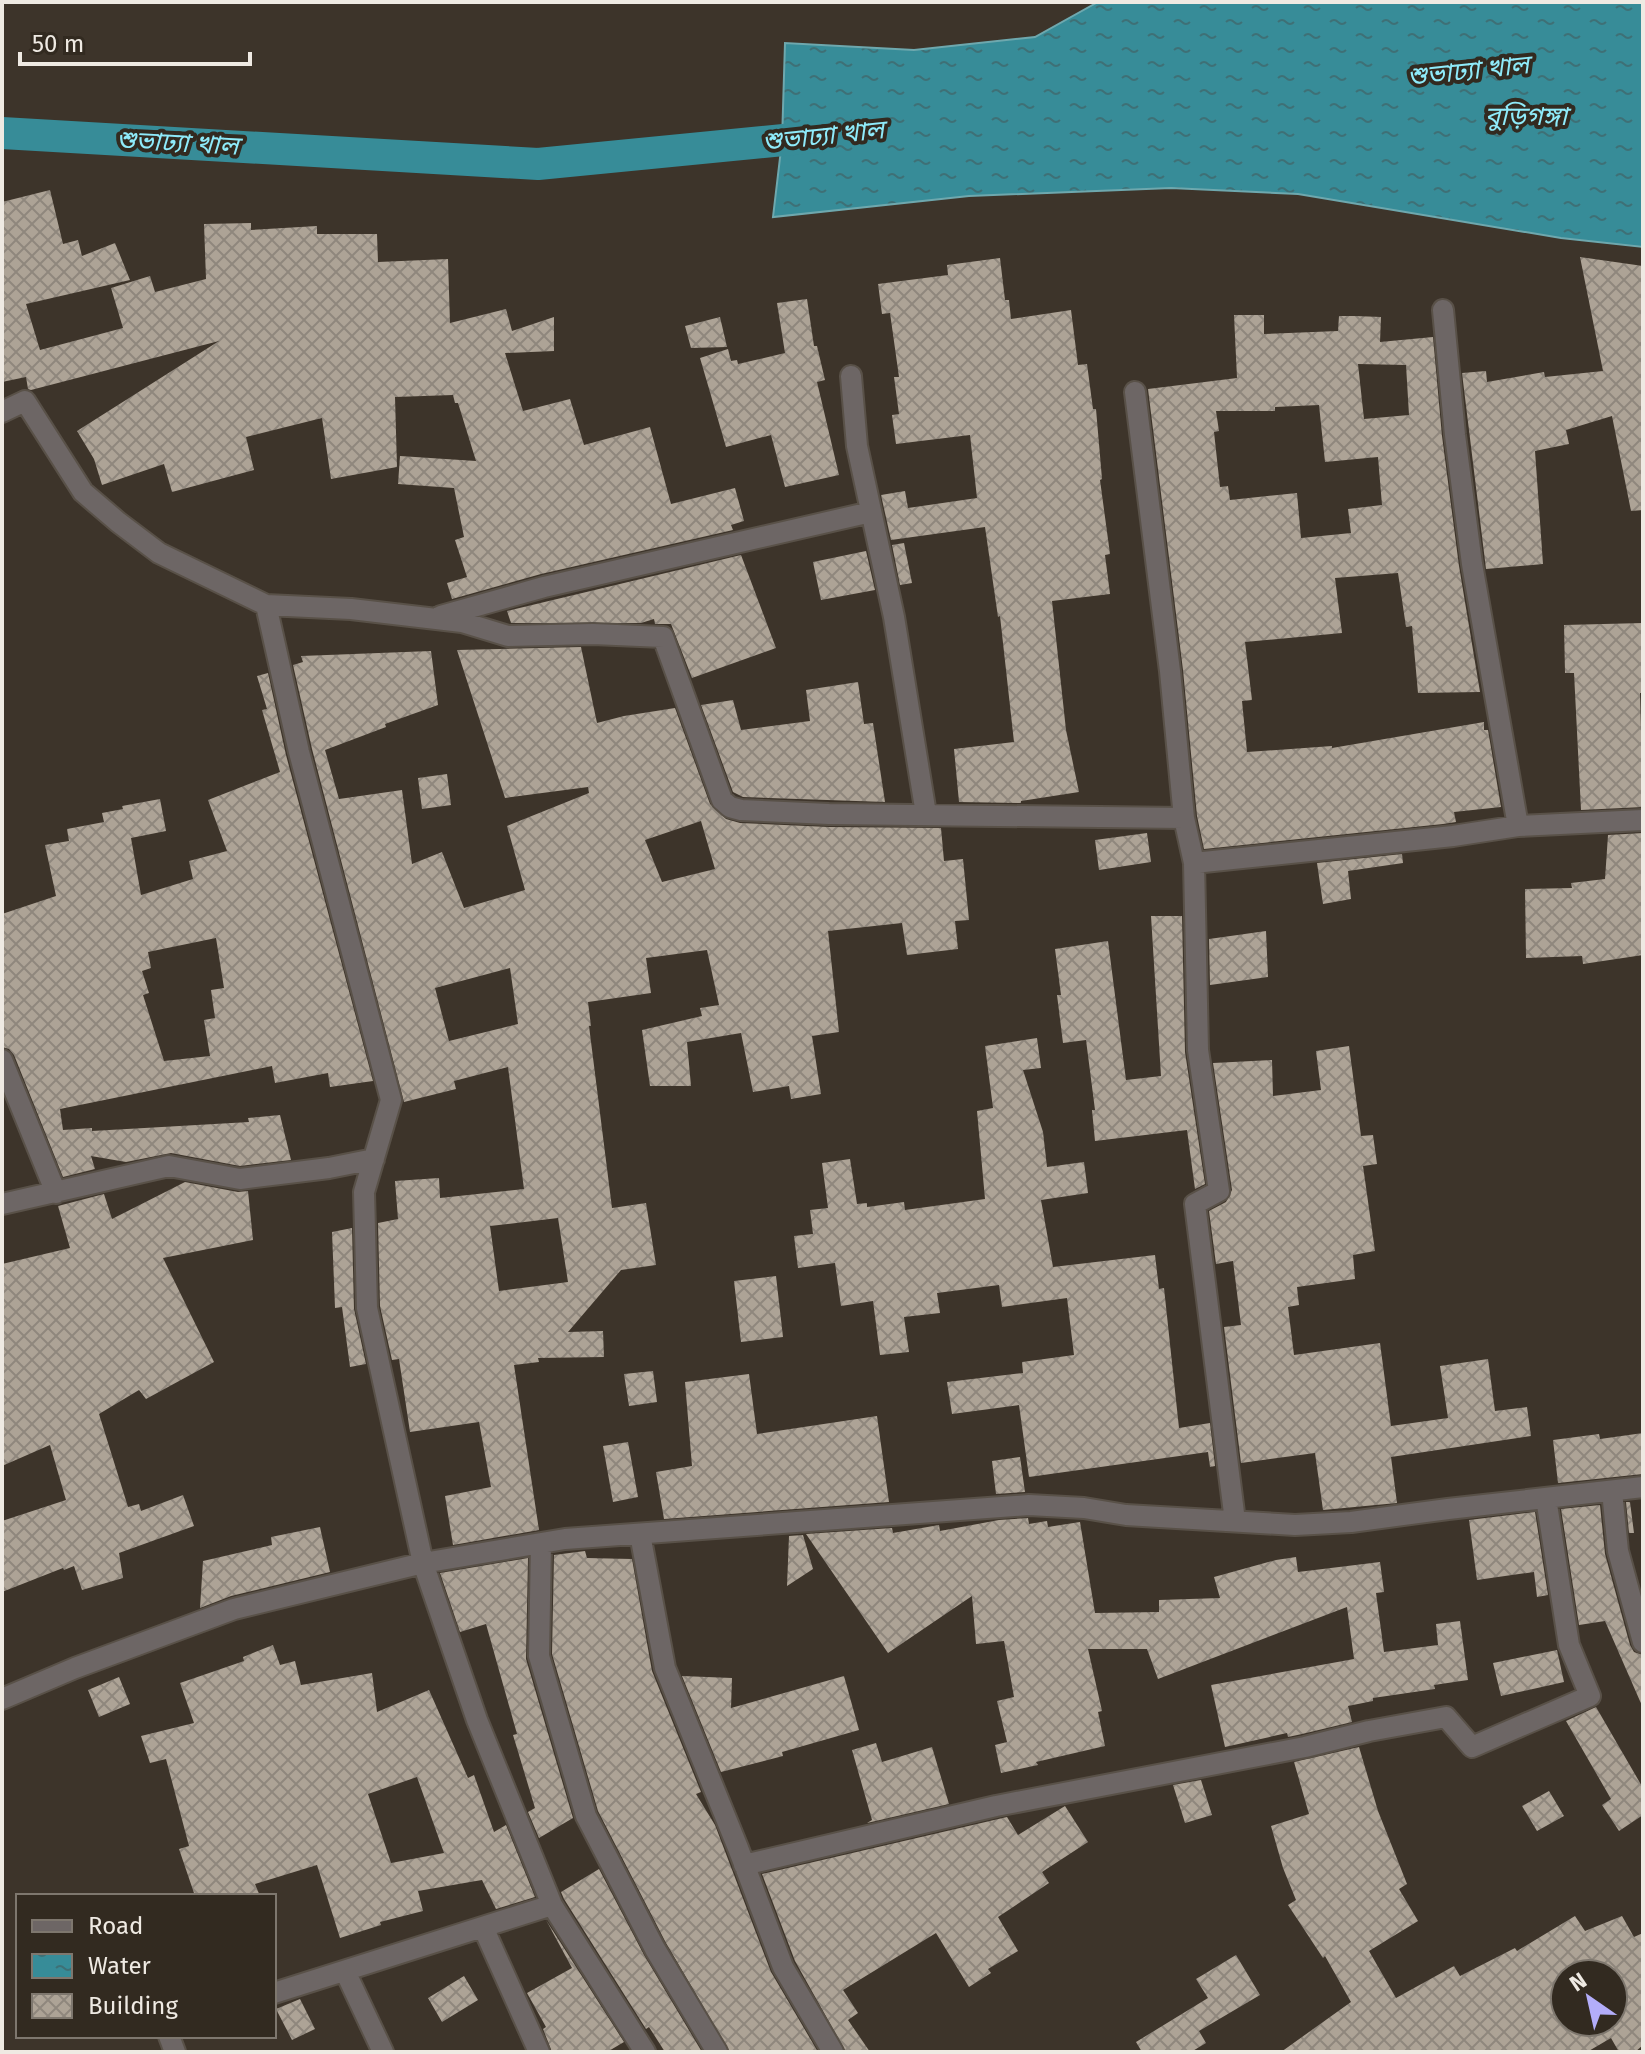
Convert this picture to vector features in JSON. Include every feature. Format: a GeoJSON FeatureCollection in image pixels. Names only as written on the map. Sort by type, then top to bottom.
{"type":"FeatureCollection","features":[{"type":"Feature","properties":{"kind":"street"},"geometry":{"type":"LineString","coordinates":[[1443,310],[1472,564],[1518,826]]}},
{"type":"Feature","properties":{"kind":"street"},"geometry":{"type":"LineString","coordinates":[[851,376],[857,446],[894,617],[926,814]]}},
{"type":"Feature","properties":{"kind":"street"},"geometry":{"type":"LineString","coordinates":[[1135,392],[1170,671],[1184,818],[1194,863],[1198,1050],[1219,1191],[1195,1204],[1235,1521]]}},
{"type":"Feature","properties":{"kind":"street"},"geometry":{"type":"LineString","coordinates":[[2,412],[25,401],[83,492],[118,522],[159,553],[266,605],[351,609],[462,622],[508,636],[593,634],[663,637],[722,800],[730,807],[829,814],[1184,818]]}},
{"type":"Feature","properties":{"kind":"street"},"geometry":{"type":"LineString","coordinates":[[430,620],[544,587],[871,512]]}},
{"type":"Feature","properties":{"kind":"street"},"geometry":{"type":"LineString","coordinates":[[266,605],[299,752],[391,1100],[364,1192],[367,1308],[423,1563],[477,1720],[552,1905],[645,2052]]}},
{"type":"Feature","properties":{"kind":"street"},"geometry":{"type":"LineString","coordinates":[[1194,863],[1437,838],[1518,826],[1643,820]]}},
{"type":"Feature","properties":{"kind":"street"},"geometry":{"type":"LineString","coordinates":[[2,1060],[56,1193]]}},
{"type":"Feature","properties":{"kind":"street"},"geometry":{"type":"LineString","coordinates":[[2,1204],[169,1166],[240,1179],[374,1159]]}},
{"type":"Feature","properties":{"kind":"street"},"geometry":{"type":"LineString","coordinates":[[2,1699],[75,1668],[234,1609],[423,1563],[541,1543],[1029,1505],[1185,1520],[1295,1525],[1351,1522],[1643,1487]]}},
{"type":"Feature","properties":{"kind":"street"},"geometry":{"type":"LineString","coordinates":[[1612,1491],[1618,1551],[1643,1642]]}},
{"type":"Feature","properties":{"kind":"street"},"geometry":{"type":"LineString","coordinates":[[744,1865],[996,1806],[1446,1717],[1472,1747],[1590,1696],[1569,1645],[1546,1498]]}},
{"type":"Feature","properties":{"kind":"street"},"geometry":{"type":"LineString","coordinates":[[640,1534],[665,1668],[783,1967],[833,2052]]}},
{"type":"Feature","properties":{"kind":"street"},"geometry":{"type":"LineString","coordinates":[[541,1543],[539,1656],[586,1816],[655,1949],[717,2052]]}},
{"type":"Feature","properties":{"kind":"street"},"geometry":{"type":"LineString","coordinates":[[276,1992],[552,1905]]}},
{"type":"Feature","properties":{"kind":"street"},"geometry":{"type":"LineString","coordinates":[[483,1927],[539,2052]]}},
{"type":"Feature","properties":{"kind":"street"},"geometry":{"type":"LineString","coordinates":[[345,1971],[383,2052]]}},
{"type":"Feature","properties":{"kind":"water","name":"বুড়িগঙ্গা"},"geometry":{"type":"Polygon","coordinates":[[[1098,2],[1643,2],[1643,247],[1561,238],[1298,194],[1171,188],[969,196],[773,217],[782,141],[785,43],[914,50],[1035,37],[1098,2]]]}},
{"type":"Feature","properties":{"kind":"building"},"geometry":{"type":"Polygon","coordinates":[[[50,190],[63,244],[78,240],[82,256],[115,243],[130,280],[26,304],[40,350],[123,328],[111,288],[150,276],[155,292],[206,279],[204,224],[251,223],[251,230],[317,226],[317,234],[377,234],[378,262],[448,259],[450,323],[506,309],[512,331],[554,317],[554,351],[505,353],[523,411],[570,399],[584,445],[650,427],[671,504],[735,488],[744,521],[731,525],[733,530],[541,574],[452,599],[447,583],[467,577],[455,540],[464,537],[454,488],[398,484],[400,456],[476,461],[453,395],[395,397],[397,467],[331,479],[322,418],[246,437],[254,470],[172,492],[164,464],[102,485],[94,459],[77,431],[219,341],[31,390],[28,389],[26,377],[2,382],[2,202],[50,190]]]}},
{"type":"Feature","properties":{"kind":"building"},"geometry":{"type":"Polygon","coordinates":[[[1580,257],[1643,266],[1643,510],[1631,511],[1612,416],[1566,430],[1569,444],[1535,451],[1543,564],[1486,569],[1462,373],[1486,371],[1487,382],[1544,372],[1545,377],[1603,371],[1580,257]]]}},
{"type":"Feature","properties":{"kind":"building"},"geometry":{"type":"Polygon","coordinates":[[[1000,258],[1005,300],[1009,300],[1011,319],[1071,310],[1078,365],[1087,364],[1093,409],[1096,409],[1100,480],[1110,554],[1105,555],[1110,594],[1052,601],[1066,730],[1079,792],[1021,803],[959,802],[954,749],[1014,742],[1000,616],[985,527],[891,540],[881,495],[905,491],[908,508],[977,498],[970,435],[896,444],[892,415],[899,414],[894,377],[899,377],[890,313],[882,314],[878,284],[948,275],[947,265],[1000,258]]]}},
{"type":"Feature","properties":{"kind":"building"},"geometry":{"type":"Polygon","coordinates":[[[807,299],[814,346],[817,346],[825,380],[817,382],[839,475],[785,487],[771,435],[726,447],[700,358],[728,349],[731,361],[737,360],[738,364],[785,353],[777,303],[807,299]]]}},
{"type":"Feature","properties":{"kind":"building"},"geometry":{"type":"Polygon","coordinates":[[[1234,315],[1264,315],[1264,334],[1338,331],[1339,316],[1355,316],[1381,317],[1380,342],[1433,337],[1459,566],[1480,692],[1418,693],[1412,626],[1406,627],[1398,573],[1335,578],[1342,633],[1245,642],[1252,700],[1242,701],[1247,752],[1332,748],[1484,722],[1501,807],[1454,812],[1456,822],[1443,824],[1204,849],[1197,816],[1183,670],[1148,389],[1237,378],[1234,315]],[[1358,364],[1364,419],[1409,415],[1406,365],[1358,364]],[[1319,405],[1275,407],[1275,411],[1216,411],[1219,431],[1214,432],[1220,487],[1228,486],[1230,500],[1297,493],[1301,538],[1351,533],[1348,509],[1382,505],[1378,457],[1325,462],[1319,405]]]}},
{"type":"Feature","properties":{"kind":"building"},"geometry":{"type":"Polygon","coordinates":[[[720,317],[727,347],[691,348],[685,326],[720,317]]]}},
{"type":"Feature","properties":{"kind":"building"},"geometry":{"type":"Polygon","coordinates":[[[904,543],[912,583],[900,585],[892,545],[904,543]]]}},
{"type":"Feature","properties":{"kind":"building"},"geometry":{"type":"Polygon","coordinates":[[[866,551],[875,590],[821,600],[813,562],[866,551]]]}},
{"type":"Feature","properties":{"kind":"building"},"geometry":{"type":"Polygon","coordinates":[[[741,555],[776,648],[692,678],[671,624],[655,624],[654,619],[641,623],[511,623],[507,611],[741,555]]]}},
{"type":"Feature","properties":{"kind":"building"},"geometry":{"type":"Polygon","coordinates":[[[1643,623],[1643,693],[1640,693],[1643,807],[1581,810],[1574,673],[1565,673],[1564,625],[1643,623]]]}},
{"type":"Feature","properties":{"kind":"building"},"geometry":{"type":"Polygon","coordinates":[[[581,647],[597,723],[675,708],[710,804],[726,819],[740,823],[829,827],[941,828],[944,861],[963,859],[969,920],[955,921],[958,949],[907,955],[902,923],[828,931],[839,1032],[812,1036],[821,1094],[791,1099],[789,1086],[753,1092],[741,1033],[687,1042],[691,1086],[650,1086],[642,1030],[702,1016],[700,1008],[719,1005],[707,950],[646,958],[651,993],[588,1002],[612,1208],[646,1203],[656,1265],[621,1270],[568,1332],[603,1331],[604,1357],[538,1358],[539,1362],[514,1365],[539,1530],[453,1545],[445,1496],[491,1487],[479,1422],[410,1432],[399,1359],[392,1360],[380,1306],[378,1223],[398,1219],[395,1181],[439,1178],[440,1198],[524,1189],[508,1067],[454,1081],[456,1089],[404,1102],[293,665],[303,662],[301,656],[431,651],[438,705],[325,750],[339,799],[402,790],[412,864],[442,852],[464,908],[525,890],[507,826],[589,793],[588,787],[505,798],[457,650],[581,647]],[[701,821],[645,840],[662,882],[715,869],[701,821]],[[510,968],[435,988],[449,1041],[518,1024],[510,968]],[[558,1218],[490,1226],[499,1291],[568,1282],[558,1218]]]}},
{"type":"Feature","properties":{"kind":"building"},"geometry":{"type":"Polygon","coordinates":[[[268,673],[286,755],[373,1081],[330,1087],[328,1073],[275,1083],[272,1066],[60,1109],[63,1130],[92,1128],[92,1131],[249,1122],[248,1118],[280,1115],[291,1160],[240,1166],[171,1153],[126,1162],[91,1156],[95,1169],[63,1177],[14,1055],[2,1047],[2,914],[56,896],[45,845],[69,841],[67,829],[104,822],[102,813],[123,809],[122,806],[160,799],[166,831],[131,838],[141,895],[193,879],[189,861],[227,851],[208,800],[280,772],[262,710],[267,709],[257,676],[268,673]],[[216,938],[148,952],[151,968],[142,971],[149,993],[143,995],[164,1061],[210,1056],[204,1020],[215,1018],[211,990],[224,988],[216,938]]]}},
{"type":"Feature","properties":{"kind":"building"},"geometry":{"type":"Polygon","coordinates":[[[858,682],[864,724],[873,723],[885,802],[743,797],[733,792],[701,705],[733,700],[741,730],[810,721],[806,690],[858,682]]]}},
{"type":"Feature","properties":{"kind":"building"},"geometry":{"type":"Polygon","coordinates":[[[447,774],[451,805],[422,809],[418,778],[447,774]]]}},
{"type":"Feature","properties":{"kind":"building"},"geometry":{"type":"Polygon","coordinates":[[[1147,833],[1151,862],[1099,870],[1095,840],[1147,833]]]}},
{"type":"Feature","properties":{"kind":"building"},"geometry":{"type":"Polygon","coordinates":[[[1643,833],[1643,955],[1583,964],[1582,956],[1526,958],[1525,889],[1572,888],[1571,883],[1605,879],[1608,835],[1643,833]]]}},
{"type":"Feature","properties":{"kind":"building"},"geometry":{"type":"Polygon","coordinates":[[[1402,854],[1403,863],[1348,871],[1351,899],[1323,904],[1317,863],[1402,854]]]}},
{"type":"Feature","properties":{"kind":"building"},"geometry":{"type":"Polygon","coordinates":[[[1151,916],[1182,916],[1185,1052],[1205,1184],[1195,1189],[1187,1130],[1095,1141],[1092,1110],[1095,1110],[1086,1040],[1063,1043],[1055,949],[1108,941],[1126,1080],[1161,1076],[1151,916]]]}},
{"type":"Feature","properties":{"kind":"building"},"geometry":{"type":"Polygon","coordinates":[[[1266,931],[1268,977],[1210,985],[1209,939],[1266,931]]]}},
{"type":"Feature","properties":{"kind":"building"},"geometry":{"type":"Polygon","coordinates":[[[1037,1038],[1041,1068],[1023,1070],[1043,1132],[1047,1167],[1084,1162],[1088,1193],[1041,1200],[1053,1267],[1155,1255],[1159,1289],[1164,1288],[1179,1428],[1210,1423],[1215,1466],[1210,1467],[1208,1452],[1029,1477],[1019,1405],[952,1414],[947,1382],[1023,1373],[1022,1362],[1074,1355],[1067,1298],[1002,1307],[999,1285],[937,1293],[940,1313],[904,1317],[909,1352],[880,1355],[873,1301],[841,1306],[835,1263],[798,1268],[794,1236],[813,1234],[810,1210],[828,1208],[822,1163],[850,1159],[857,1204],[867,1203],[867,1207],[904,1202],[905,1210],[985,1199],[977,1111],[993,1108],[985,1046],[1037,1038]]]}},
{"type":"Feature","properties":{"kind":"building"},"geometry":{"type":"Polygon","coordinates":[[[1349,1046],[1361,1136],[1373,1135],[1377,1164],[1363,1166],[1375,1251],[1353,1255],[1355,1279],[1297,1287],[1299,1305],[1288,1307],[1294,1355],[1380,1343],[1391,1426],[1448,1418],[1440,1366],[1488,1359],[1495,1411],[1527,1407],[1531,1436],[1391,1457],[1397,1503],[1323,1510],[1315,1453],[1241,1463],[1224,1327],[1241,1325],[1233,1261],[1216,1264],[1209,1211],[1226,1202],[1232,1190],[1213,1063],[1272,1060],[1273,1096],[1321,1090],[1316,1051],[1349,1046]]]}},
{"type":"Feature","properties":{"kind":"building"},"geometry":{"type":"Polygon","coordinates":[[[185,1182],[238,1192],[248,1191],[253,1240],[163,1258],[214,1362],[146,1399],[139,1390],[99,1414],[128,1507],[139,1504],[141,1511],[183,1495],[194,1526],[119,1553],[123,1578],[82,1590],[74,1566],[2,1592],[2,1521],[66,1500],[50,1445],[2,1466],[2,1264],[70,1248],[58,1206],[104,1194],[112,1219],[185,1182]]]}},
{"type":"Feature","properties":{"kind":"building"},"geometry":{"type":"Polygon","coordinates":[[[352,1228],[354,1309],[366,1364],[350,1367],[342,1307],[335,1308],[332,1232],[352,1228]]]}},
{"type":"Feature","properties":{"kind":"building"},"geometry":{"type":"Polygon","coordinates":[[[776,1276],[783,1337],[741,1342],[734,1281],[776,1276]]]}},
{"type":"Feature","properties":{"kind":"building"},"geometry":{"type":"Polygon","coordinates":[[[653,1371],[657,1402],[629,1406],[624,1374],[653,1371]]]}},
{"type":"Feature","properties":{"kind":"building"},"geometry":{"type":"Polygon","coordinates":[[[749,1374],[757,1434],[877,1416],[889,1502],[664,1519],[656,1472],[692,1466],[685,1382],[749,1374]]]}},
{"type":"Feature","properties":{"kind":"building"},"geometry":{"type":"Polygon","coordinates":[[[1643,1433],[1643,1474],[1558,1483],[1553,1440],[1599,1434],[1600,1439],[1643,1433]]]}},
{"type":"Feature","properties":{"kind":"building"},"geometry":{"type":"Polygon","coordinates":[[[628,1442],[638,1497],[613,1502],[603,1446],[628,1442]]]}},
{"type":"Feature","properties":{"kind":"building"},"geometry":{"type":"Polygon","coordinates":[[[1020,1457],[1025,1492],[996,1494],[992,1461],[1020,1457]]]}},
{"type":"Feature","properties":{"kind":"building"},"geometry":{"type":"Polygon","coordinates":[[[1626,1502],[1630,1502],[1634,1533],[1629,1533],[1626,1502]]]}},
{"type":"Feature","properties":{"kind":"building"},"geometry":{"type":"Polygon","coordinates":[[[1600,1505],[1605,1554],[1630,1645],[1634,1652],[1643,1655],[1643,1708],[1605,1621],[1579,1625],[1561,1509],[1600,1505]]]}},
{"type":"Feature","properties":{"kind":"building"},"geometry":{"type":"Polygon","coordinates":[[[1535,1512],[1548,1595],[1537,1597],[1534,1572],[1477,1580],[1469,1520],[1535,1512]]]}},
{"type":"Feature","properties":{"kind":"building"},"geometry":{"type":"Polygon","coordinates":[[[1028,1518],[1029,1524],[1047,1521],[1048,1527],[1080,1522],[1095,1613],[1159,1612],[1159,1600],[1220,1598],[1214,1577],[1276,1560],[1296,1557],[1298,1572],[1380,1562],[1384,1592],[1376,1593],[1384,1652],[1438,1645],[1436,1624],[1460,1621],[1468,1680],[1434,1685],[1435,1689],[1373,1698],[1373,1701],[1348,1706],[1352,1722],[1225,1747],[1211,1685],[1354,1659],[1347,1607],[1158,1679],[1147,1649],[1088,1649],[1102,1711],[1098,1712],[1105,1746],[1001,1773],[995,1745],[1007,1742],[997,1701],[1014,1697],[1004,1641],[976,1644],[972,1596],[888,1653],[806,1534],[892,1528],[893,1533],[939,1525],[940,1531],[1028,1518]]]}},
{"type":"Feature","properties":{"kind":"building"},"geometry":{"type":"Polygon","coordinates":[[[320,1527],[330,1572],[231,1596],[200,1608],[203,1561],[272,1545],[271,1537],[320,1527]]]}},
{"type":"Feature","properties":{"kind":"building"},"geometry":{"type":"Polygon","coordinates":[[[803,1535],[813,1569],[787,1586],[789,1536],[803,1535]]]}},
{"type":"Feature","properties":{"kind":"building"},"geometry":{"type":"Polygon","coordinates":[[[585,1551],[587,1558],[632,1559],[652,1671],[701,1792],[696,1794],[715,1825],[771,1972],[818,2052],[730,2052],[666,1943],[598,1811],[552,1654],[554,1555],[585,1551]]]}},
{"type":"Feature","properties":{"kind":"building"},"geometry":{"type":"Polygon","coordinates":[[[528,1558],[526,1659],[573,1818],[539,1838],[528,1812],[535,1808],[513,1735],[517,1734],[486,1624],[460,1632],[440,1573],[528,1558]]]}},
{"type":"Feature","properties":{"kind":"building"},"geometry":{"type":"Polygon","coordinates":[[[273,1645],[280,1665],[295,1661],[301,1685],[372,1673],[377,1712],[429,1690],[468,1778],[474,1775],[494,1832],[506,1825],[535,1897],[496,1909],[482,1880],[418,1891],[423,1911],[380,1922],[381,1925],[340,1938],[317,1865],[255,1884],[259,1894],[194,1894],[179,1849],[189,1846],[166,1759],[150,1763],[141,1736],[194,1723],[180,1683],[244,1661],[243,1657],[273,1645]],[[417,1777],[368,1794],[391,1863],[444,1853],[417,1777]]]}},
{"type":"Feature","properties":{"kind":"building"},"geometry":{"type":"Polygon","coordinates":[[[1557,1650],[1564,1682],[1501,1696],[1493,1663],[1557,1650]]]}},
{"type":"Feature","properties":{"kind":"building"},"geometry":{"type":"Polygon","coordinates":[[[682,1676],[732,1678],[731,1708],[844,1676],[859,1730],[782,1752],[783,1756],[721,1772],[682,1676]]]}},
{"type":"Feature","properties":{"kind":"building"},"geometry":{"type":"Polygon","coordinates":[[[119,1677],[130,1704],[99,1717],[88,1690],[119,1677]]]}},
{"type":"Feature","properties":{"kind":"building"},"geometry":{"type":"Polygon","coordinates":[[[1596,1707],[1643,1788],[1643,1815],[1619,1831],[1602,1805],[1611,1799],[1566,1721],[1596,1707]]]}},
{"type":"Feature","properties":{"kind":"building"},"geometry":{"type":"Polygon","coordinates":[[[876,1743],[882,1762],[932,1747],[949,1804],[867,1823],[872,1820],[852,1750],[876,1743]]]}},
{"type":"Feature","properties":{"kind":"building"},"geometry":{"type":"Polygon","coordinates":[[[1359,1747],[1378,1811],[1407,1884],[1399,1889],[1418,1921],[1369,1951],[1396,1998],[1454,1966],[1460,1976],[1515,1948],[1517,1951],[1575,1916],[1585,1931],[1622,1916],[1634,1937],[1643,1933],[1643,2045],[1635,2052],[1619,2052],[1611,2038],[1587,2052],[1281,2052],[1351,2002],[1325,1956],[1323,1958],[1288,1905],[1296,1900],[1271,1826],[1309,1814],[1294,1762],[1359,1747]]]}},
{"type":"Feature","properties":{"kind":"building"},"geometry":{"type":"Polygon","coordinates":[[[1201,1780],[1212,1815],[1185,1823],[1173,1785],[1201,1780]]]}},
{"type":"Feature","properties":{"kind":"building"},"geometry":{"type":"Polygon","coordinates":[[[1549,1791],[1564,1816],[1537,1831],[1522,1806],[1549,1791]]]}},
{"type":"Feature","properties":{"kind":"building"},"geometry":{"type":"Polygon","coordinates":[[[1065,1806],[1088,1842],[1042,1872],[1049,1883],[998,1917],[1018,1951],[988,1969],[991,1973],[969,1987],[936,1933],[843,1990],[858,2013],[848,2020],[870,2052],[846,2052],[795,1961],[762,1874],[1007,1817],[1018,1835],[1065,1806]]]}},
{"type":"Feature","properties":{"kind":"building"},"geometry":{"type":"Polygon","coordinates":[[[599,1869],[644,1955],[702,2052],[665,2052],[649,2027],[646,2029],[564,1899],[561,1892],[599,1869]]]}},
{"type":"Feature","properties":{"kind":"building"},"geometry":{"type":"Polygon","coordinates":[[[546,1920],[624,2042],[607,2052],[552,2052],[543,2029],[546,2027],[527,1993],[572,1968],[546,1920]]]}},
{"type":"Feature","properties":{"kind":"building"},"geometry":{"type":"Polygon","coordinates":[[[1236,1955],[1260,1995],[1199,2031],[1206,2043],[1191,2052],[1142,2052],[1136,2042],[1208,1998],[1196,1979],[1236,1955]]]}},
{"type":"Feature","properties":{"kind":"building"},"geometry":{"type":"Polygon","coordinates":[[[464,1976],[478,2000],[442,2022],[428,1998],[464,1976]]]}},
{"type":"Feature","properties":{"kind":"building"},"geometry":{"type":"Polygon","coordinates":[[[300,1999],[315,2029],[292,2040],[276,2009],[300,1999]]]}},
{"type":"Feature","properties":{"kind":"waterway","name":"শুভাঢ্যা খাল"},"geometry":{"type":"LineString","coordinates":[[2,133],[538,164],[824,136]]}}]}
